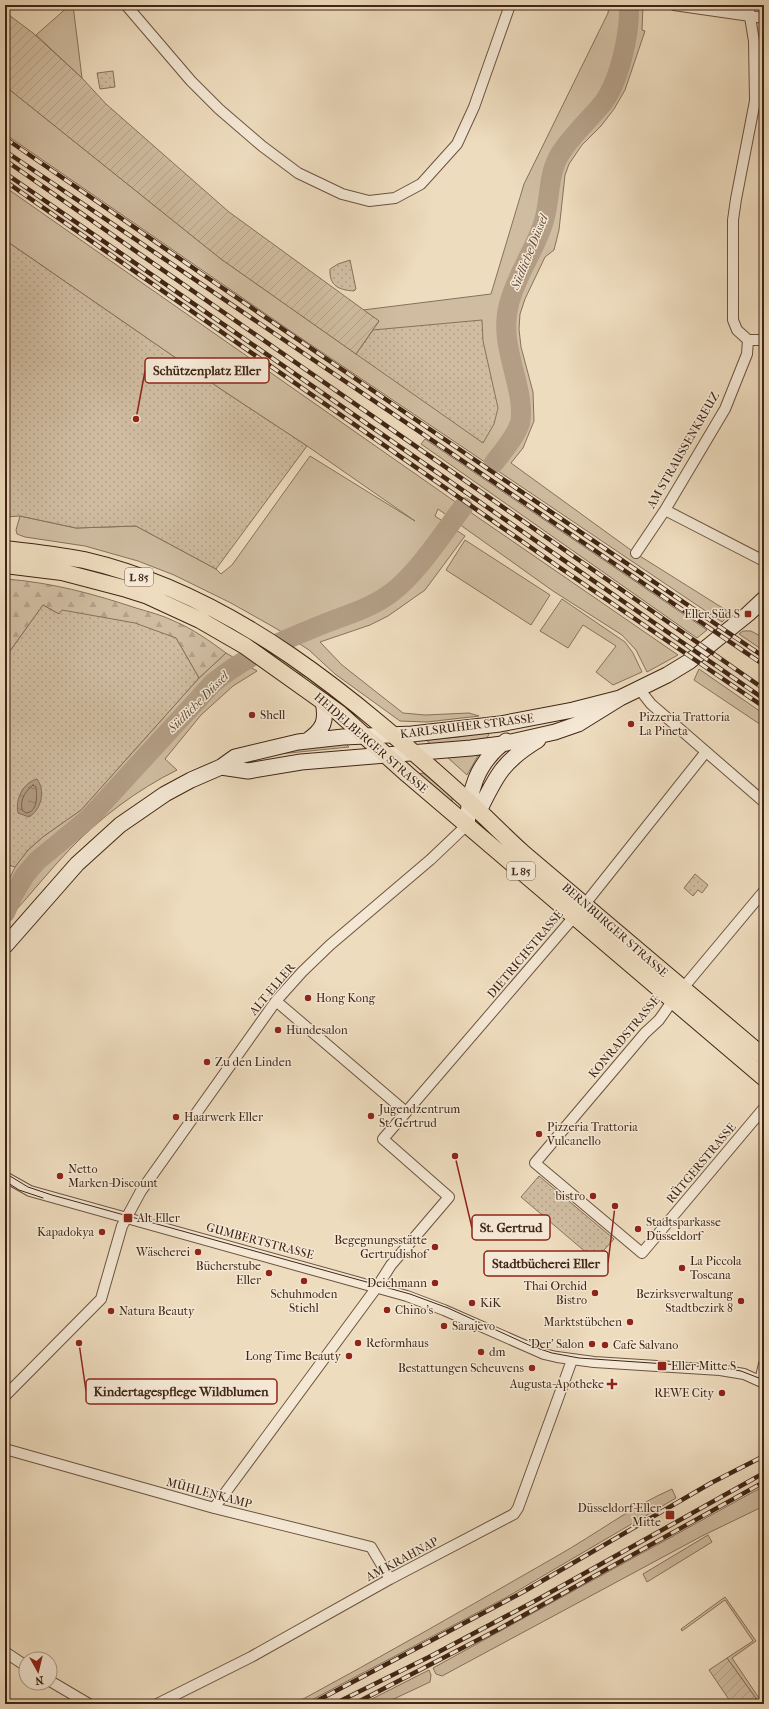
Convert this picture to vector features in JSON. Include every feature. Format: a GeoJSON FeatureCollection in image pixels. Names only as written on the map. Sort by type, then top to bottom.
{"type":"FeatureCollection","features":[{"type":"Feature","properties":{"kind":"main road","name":"HEIDELBERGER STRASSE"},"geometry":{"type":"LineString","coordinates":[[5,549],[43,553],[84,560],[152,581],[188,596],[263,637],[345,695],[474,806]]}},
{"type":"Feature","properties":{"kind":"main road","name":"HEIDELBERGER STRASSE"},"geometry":{"type":"LineString","coordinates":[[5,565],[62,572],[136,592],[200,620],[245,646],[323,701],[467,826]]}},
{"type":"Feature","properties":{"kind":"main road","name":"KARLSRUHER STRASSE"},"geometry":{"type":"LineString","coordinates":[[5,946],[77,864],[120,825],[164,794],[191,780],[221,768],[235,757],[279,745],[307,741],[463,729],[573,710],[620,698],[640,690],[690,660],[748,614],[764,599]]}},
{"type":"Feature","properties":{"kind":"main road","name":"KARLSRUHER STRASSE"},"geometry":{"type":"LineString","coordinates":[[221,768],[248,771],[301,762],[502,744],[547,734],[578,724],[620,698]]}},
{"type":"Feature","properties":{"kind":"main road"},"geometry":{"type":"LineString","coordinates":[[307,741],[318,732],[325,721],[326,713],[323,701]]}},
{"type":"Feature","properties":{"kind":"main road"},"geometry":{"type":"LineString","coordinates":[[474,806],[474,784],[480,771],[502,744],[521,730],[573,710]]}},
{"type":"Feature","properties":{"kind":"main road"},"geometry":{"type":"LineString","coordinates":[[467,826],[474,806],[500,771],[525,748],[547,734]]}},
{"type":"Feature","properties":{"kind":"main road","name":"BERNBURGER STRASSE"},"geometry":{"type":"LineString","coordinates":[[474,806],[521,851],[585,904],[764,1078]]}},
{"type":"Feature","properties":{"kind":"main road","name":"BERNBURGER STRASSE"},"geometry":{"type":"LineString","coordinates":[[467,826],[574,916],[764,1057]]}},
{"type":"Feature","properties":{"kind":"street"},"geometry":{"type":"LineString","coordinates":[[126,5],[191,81],[219,109],[262,146],[298,173],[342,194],[369,200],[395,198],[421,184],[457,144],[474,107],[510,5]]}},
{"type":"Feature","properties":{"kind":"street"},"geometry":{"type":"LineString","coordinates":[[674,5],[764,18]]}},
{"type":"Feature","properties":{"kind":"street"},"geometry":{"type":"LineString","coordinates":[[748,5],[755,55],[755,101],[736,199],[734,220],[733,312],[734,326],[748,340],[764,340]]}},
{"type":"Feature","properties":{"kind":"street","name":"AM STRAUSSENKREUZ"},"geometry":{"type":"LineString","coordinates":[[636,553],[665,510],[725,409],[747,354],[748,340]]}},
{"type":"Feature","properties":{"kind":"street"},"geometry":{"type":"LineString","coordinates":[[665,510],[764,561]]}},
{"type":"Feature","properties":{"kind":"street"},"geometry":{"type":"LineString","coordinates":[[640,690],[647,700],[764,802]]}},
{"type":"Feature","properties":{"kind":"street","name":"DIETRICHSTRASSE"},"geometry":{"type":"LineString","coordinates":[[377,1287],[391,1266],[449,1197],[383,1139],[585,904],[705,752]]}},
{"type":"Feature","properties":{"kind":"street","name":"ALT-ELLER"},"geometry":{"type":"LineString","coordinates":[[5,1396],[101,1299],[125,1218],[149,1180],[276,1001],[302,972],[330,945],[430,860],[467,826]]}},
{"type":"Feature","properties":{"kind":"street","name":"KONRADSTRASSE"},"geometry":{"type":"LineString","coordinates":[[642,1253],[535,1163],[645,1033],[659,1020],[678,994],[764,891]]}},
{"type":"Feature","properties":{"kind":"street"},"geometry":{"type":"LineString","coordinates":[[276,1001],[406,1112]]}},
{"type":"Feature","properties":{"kind":"street","name":"RÜTGERSTRASSE"},"geometry":{"type":"LineString","coordinates":[[642,1253],[764,1108]]}},
{"type":"Feature","properties":{"kind":"street","name":"GUMBERTSTRASSE"},"geometry":{"type":"LineString","coordinates":[[5,1177],[30,1191],[377,1287],[444,1310],[544,1354],[572,1360],[720,1370],[744,1374],[762,1382]]}},
{"type":"Feature","properties":{"kind":"street"},"geometry":{"type":"LineString","coordinates":[[214,1508],[377,1287]]}},
{"type":"Feature","properties":{"kind":"street","name":"AM KRAHNAP"},"geometry":{"type":"LineString","coordinates":[[157,1704],[251,1657],[390,1580],[514,1514],[518,1508],[572,1360]]}},
{"type":"Feature","properties":{"kind":"street"},"geometry":{"type":"LineString","coordinates":[[762,1382],[764,1364]]}},
{"type":"Feature","properties":{"kind":"street","name":"MÜHLENKAMP"},"geometry":{"type":"LineString","coordinates":[[5,1449],[214,1508],[371,1547],[390,1580]]}},
{"type":"Feature","properties":{"kind":"street"},"geometry":{"type":"LineString","coordinates":[[5,1652],[18,1661]]}},
{"type":"Feature","properties":{"kind":"street"},"geometry":{"type":"LineString","coordinates":[[58,1686],[89,1704]]}},
{"type":"Feature","properties":{"kind":"green space"},"geometry":{"type":"Polygon","coordinates":[[[70,5],[73,5],[82,78],[36,35],[70,5]]]}},
{"type":"Feature","properties":{"kind":"green space"},"geometry":{"type":"Polygon","coordinates":[[[609,5],[643,5],[642,30],[645,31],[625,90],[614,109],[601,126],[582,145],[569,164],[565,175],[559,230],[554,250],[545,257],[525,299],[520,314],[519,329],[521,347],[533,392],[534,421],[523,448],[511,463],[635,553],[729,612],[728,616],[722,622],[289,330],[5,134],[5,86],[221,259],[356,354],[379,321],[363,310],[491,294],[524,184],[608,13],[609,5]]]}},
{"type":"Feature","properties":{"kind":"green space"},"geometry":{"type":"Polygon","coordinates":[[[5,12],[33,33],[82,78],[106,104],[229,212],[379,321],[356,354],[221,259],[5,86],[5,12]]]}},
{"type":"Feature","properties":{"kind":"green space"},"geometry":{"type":"Polygon","coordinates":[[[113,71],[115,87],[100,89],[97,73],[113,71]]]}},
{"type":"Feature","properties":{"kind":"green space"},"geometry":{"type":"Polygon","coordinates":[[[5,187],[457,503],[678,655],[647,672],[636,650],[622,635],[553,591],[438,509],[435,516],[465,536],[425,590],[388,616],[370,625],[320,642],[342,665],[403,713],[425,715],[469,713],[479,716],[427,722],[400,721],[335,674],[309,650],[277,629],[231,603],[174,575],[138,561],[85,546],[25,537],[17,534],[16,530],[20,516],[76,528],[136,526],[216,569],[221,574],[232,565],[310,456],[415,521],[5,240],[5,187]]]}},
{"type":"Feature","properties":{"kind":"green space"},"geometry":{"type":"Polygon","coordinates":[[[5,240],[225,392],[307,446],[216,569],[136,526],[76,528],[20,516],[5,517],[5,240]]]}},
{"type":"Feature","properties":{"kind":"green space"},"geometry":{"type":"Polygon","coordinates":[[[350,260],[356,289],[354,291],[344,290],[336,286],[330,275],[330,269],[338,264],[350,260]]]}},
{"type":"Feature","properties":{"kind":"green space"},"geometry":{"type":"Polygon","coordinates":[[[482,320],[483,341],[498,408],[494,424],[483,443],[356,354],[373,330],[482,320]]]}},
{"type":"Feature","properties":{"kind":"green space"},"geometry":{"type":"Polygon","coordinates":[[[425,439],[707,630],[697,638],[421,444],[425,439]]]}},
{"type":"Feature","properties":{"kind":"green space"},"geometry":{"type":"Polygon","coordinates":[[[465,540],[550,595],[531,625],[446,570],[465,540]]]}},
{"type":"Feature","properties":{"kind":"green space"},"geometry":{"type":"Polygon","coordinates":[[[5,579],[72,589],[160,615],[195,631],[226,653],[199,678],[176,638],[59,614],[43,605],[5,658],[5,579]]]}},
{"type":"Feature","properties":{"kind":"green space"},"geometry":{"type":"Polygon","coordinates":[[[562,599],[625,642],[633,653],[642,672],[613,685],[596,672],[616,646],[583,625],[568,648],[540,631],[562,599]]]}},
{"type":"Feature","properties":{"kind":"green space"},"geometry":{"type":"Polygon","coordinates":[[[43,605],[59,614],[62,610],[135,623],[176,638],[199,678],[81,810],[44,836],[28,850],[15,867],[5,864],[5,658],[43,605]]]}},
{"type":"Feature","properties":{"kind":"green space"},"geometry":{"type":"Polygon","coordinates":[[[743,631],[751,631],[764,638],[764,651],[739,634],[743,631]]]}},
{"type":"Feature","properties":{"kind":"green space"},"geometry":{"type":"Polygon","coordinates":[[[226,653],[257,671],[233,686],[201,715],[165,759],[177,770],[134,795],[94,826],[62,857],[9,918],[5,918],[5,888],[15,867],[28,850],[44,836],[81,810],[199,678],[226,653]]]}},
{"type":"Feature","properties":{"kind":"green space"},"geometry":{"type":"Polygon","coordinates":[[[277,655],[349,706],[347,709],[306,677],[288,668],[273,657],[277,655]]]}},
{"type":"Feature","properties":{"kind":"green space"},"geometry":{"type":"Polygon","coordinates":[[[699,669],[764,714],[764,727],[694,680],[699,669]]]}},
{"type":"Feature","properties":{"kind":"green space"},"geometry":{"type":"Polygon","coordinates":[[[487,732],[489,734],[486,740],[433,746],[426,740],[458,737],[487,732]]]}},
{"type":"Feature","properties":{"kind":"green space"},"geometry":{"type":"Polygon","coordinates":[[[345,743],[349,747],[279,754],[279,752],[345,743]]]}},
{"type":"Feature","properties":{"kind":"green space"},"geometry":{"type":"Polygon","coordinates":[[[479,754],[467,775],[447,757],[479,754]]]}},
{"type":"Feature","properties":{"kind":"green space"},"geometry":{"type":"Polygon","coordinates":[[[423,773],[452,797],[452,802],[416,775],[423,773]]]}},
{"type":"Feature","properties":{"kind":"green space"},"geometry":{"type":"Polygon","coordinates":[[[695,874],[708,885],[702,893],[698,890],[693,896],[684,888],[695,874]]]}},
{"type":"Feature","properties":{"kind":"green space"},"geometry":{"type":"Polygon","coordinates":[[[539,1176],[614,1239],[595,1260],[521,1197],[539,1176]]]}},
{"type":"Feature","properties":{"kind":"green space"},"geometry":{"type":"Polygon","coordinates":[[[764,1486],[764,1506],[702,1536],[442,1676],[436,1674],[433,1668],[764,1486]]]}},
{"type":"Feature","properties":{"kind":"green space"},"geometry":{"type":"Polygon","coordinates":[[[672,1489],[676,1498],[507,1597],[304,1704],[294,1704],[571,1548],[642,1504],[672,1489]]]}},
{"type":"Feature","properties":{"kind":"green space"},"geometry":{"type":"Polygon","coordinates":[[[708,1535],[712,1542],[647,1582],[643,1574],[708,1535]]]}},
{"type":"Feature","properties":{"kind":"green space"},"geometry":{"type":"Polygon","coordinates":[[[725,1597],[756,1641],[732,1658],[763,1704],[760,1704],[727,1658],[753,1641],[725,1600],[682,1631],[681,1629],[725,1597]]]}},
{"type":"Feature","properties":{"kind":"green space"},"geometry":{"type":"Polygon","coordinates":[[[727,1658],[760,1704],[732,1704],[709,1670],[727,1658]]]}},
{"type":"Feature","properties":{"kind":"green space"},"geometry":{"type":"Polygon","coordinates":[[[429,1670],[431,1675],[430,1682],[383,1704],[362,1704],[429,1670]]]}},
{"type":"Feature","properties":{"kind":"water"},"geometry":{"type":"Polygon","coordinates":[[[37,779],[40,784],[42,794],[37,810],[29,817],[18,813],[17,808],[21,792],[28,784],[37,779]]]}},
{"type":"Feature","properties":{"kind":"waterway","name":"Südliche Düssel"},"geometry":{"type":"LineString","coordinates":[[494,463],[515,434],[521,417],[518,387],[507,340],[506,328],[509,304],[516,283],[543,224],[551,179],[556,162],[570,140],[603,103],[614,82],[626,42],[629,5]]}},
{"type":"Feature","properties":{"kind":"waterway","name":"Südliche Düssel"},"geometry":{"type":"LineString","coordinates":[[5,913],[13,895],[25,875],[37,861],[89,818],[213,683],[227,672],[256,654],[302,633],[363,609],[378,602],[391,593],[401,585],[420,564],[463,507]]}},
{"type":"Feature","properties":{"kind":"tram line"},"geometry":{"type":"LineString","coordinates":[[5,1173],[28,1187],[52,1195],[410,1294],[448,1308],[531,1346],[552,1353],[579,1358],[724,1368],[741,1371],[764,1380]]}},
{"type":"Feature","properties":{"kind":"tram line"},"geometry":{"type":"LineString","coordinates":[[5,1181],[19,1190],[43,1198]]}},
{"type":"Feature","properties":{"kind":"railway"},"geometry":{"type":"LineString","coordinates":[[5,138],[764,657]]}},
{"type":"Feature","properties":{"kind":"railway"},"geometry":{"type":"LineString","coordinates":[[5,151],[764,665]]}},
{"type":"Feature","properties":{"kind":"railway"},"geometry":{"type":"LineString","coordinates":[[5,160],[764,689]]}},
{"type":"Feature","properties":{"kind":"railway"},"geometry":{"type":"LineString","coordinates":[[5,173],[764,699]]}},
{"type":"Feature","properties":{"kind":"railway"},"geometry":{"type":"LineString","coordinates":[[5,181],[556,565],[764,707]]}},
{"type":"Feature","properties":{"kind":"railway"},"geometry":{"type":"LineString","coordinates":[[311,1704],[523,1592],[711,1483],[764,1456]]}},
{"type":"Feature","properties":{"kind":"railway"},"geometry":{"type":"LineString","coordinates":[[334,1704],[429,1657],[533,1602],[764,1473]]}},
{"type":"Feature","properties":{"kind":"railway"},"geometry":{"type":"LineString","coordinates":[[354,1704],[497,1630],[764,1482]]}},
{"type":"Feature","properties":{"kind":"place","name":"Schützenplatz Eller"},"geometry":{"type":"Point","coordinates":[136,419]}},
{"type":"Feature","properties":{"kind":"place","name":"Eller Süd S"},"geometry":{"type":"Point","coordinates":[748,614]}},
{"type":"Feature","properties":{"kind":"place","name":"Shell"},"geometry":{"type":"Point","coordinates":[252,715]}},
{"type":"Feature","properties":{"kind":"place","name":"Pizzeria Trattoria La Pineta"},"geometry":{"type":"Point","coordinates":[631,724]}},
{"type":"Feature","properties":{"kind":"place","name":"Hong Kong"},"geometry":{"type":"Point","coordinates":[308,998]}},
{"type":"Feature","properties":{"kind":"place","name":"Hundesalon"},"geometry":{"type":"Point","coordinates":[278,1030]}},
{"type":"Feature","properties":{"kind":"place","name":"Zu den Linden"},"geometry":{"type":"Point","coordinates":[207,1062]}},
{"type":"Feature","properties":{"kind":"place","name":"Jugendzentrum St. Gertrud"},"geometry":{"type":"Point","coordinates":[371,1116]}},
{"type":"Feature","properties":{"kind":"place","name":"Haarwerk Eller"},"geometry":{"type":"Point","coordinates":[176,1117]}},
{"type":"Feature","properties":{"kind":"place","name":"Pizzeria Trattoria Vulcanello"},"geometry":{"type":"Point","coordinates":[539,1134]}},
{"type":"Feature","properties":{"kind":"place","name":"St. Gertrud"},"geometry":{"type":"Point","coordinates":[455,1156]}},
{"type":"Feature","properties":{"kind":"place","name":"Netto Marken-Discount"},"geometry":{"type":"Point","coordinates":[60,1176]}},
{"type":"Feature","properties":{"kind":"place","name":"bistro"},"geometry":{"type":"Point","coordinates":[593,1196]}},
{"type":"Feature","properties":{"kind":"place","name":"Stadtbücherei Eller"},"geometry":{"type":"Point","coordinates":[615,1206]}},
{"type":"Feature","properties":{"kind":"place","name":"Alt Eller"},"geometry":{"type":"Point","coordinates":[128,1218]}},
{"type":"Feature","properties":{"kind":"place","name":"Stadtsparkasse Düsseldorf"},"geometry":{"type":"Point","coordinates":[638,1229]}},
{"type":"Feature","properties":{"kind":"place","name":"Kapadokya"},"geometry":{"type":"Point","coordinates":[102,1232]}},
{"type":"Feature","properties":{"kind":"place","name":"Begegnungsstätte Gertrudishof"},"geometry":{"type":"Point","coordinates":[435,1247]}},
{"type":"Feature","properties":{"kind":"place","name":"Wäscherei"},"geometry":{"type":"Point","coordinates":[198,1252]}},
{"type":"Feature","properties":{"kind":"place","name":"La Piccola Toscana"},"geometry":{"type":"Point","coordinates":[682,1268]}},
{"type":"Feature","properties":{"kind":"place","name":"Bücherstube Eller"},"geometry":{"type":"Point","coordinates":[269,1273]}},
{"type":"Feature","properties":{"kind":"place","name":"Schuhmoden Stiehl"},"geometry":{"type":"Point","coordinates":[304,1281]}},
{"type":"Feature","properties":{"kind":"place","name":"Deichmann"},"geometry":{"type":"Point","coordinates":[435,1283]}},
{"type":"Feature","properties":{"kind":"place","name":"Thai Orchid Bistro"},"geometry":{"type":"Point","coordinates":[595,1293]}},
{"type":"Feature","properties":{"kind":"place","name":"Bezirksverwaltung Stadtbezirk 8"},"geometry":{"type":"Point","coordinates":[741,1301]}},
{"type":"Feature","properties":{"kind":"place","name":"KiK"},"geometry":{"type":"Point","coordinates":[472,1303]}},
{"type":"Feature","properties":{"kind":"place","name":"Chino's"},"geometry":{"type":"Point","coordinates":[387,1310]}},
{"type":"Feature","properties":{"kind":"place","name":"Natura Beauty"},"geometry":{"type":"Point","coordinates":[111,1311]}},
{"type":"Feature","properties":{"kind":"place","name":"Marktstübchen"},"geometry":{"type":"Point","coordinates":[630,1322]}},
{"type":"Feature","properties":{"kind":"place","name":"Sarajevo"},"geometry":{"type":"Point","coordinates":[444,1326]}},
{"type":"Feature","properties":{"kind":"place","name":"Kindertagespflege Wildblumen"},"geometry":{"type":"Point","coordinates":[79,1343]}},
{"type":"Feature","properties":{"kind":"place","name":"Reformhaus"},"geometry":{"type":"Point","coordinates":[358,1343]}},
{"type":"Feature","properties":{"kind":"place","name":"'Der' Salon"},"geometry":{"type":"Point","coordinates":[592,1344]}},
{"type":"Feature","properties":{"kind":"place","name":"Cafe Salvano"},"geometry":{"type":"Point","coordinates":[605,1345]}},
{"type":"Feature","properties":{"kind":"place","name":"dm"},"geometry":{"type":"Point","coordinates":[481,1352]}},
{"type":"Feature","properties":{"kind":"place","name":"Long Time Beauty"},"geometry":{"type":"Point","coordinates":[349,1356]}},
{"type":"Feature","properties":{"kind":"place","name":"Eller Mitte S"},"geometry":{"type":"Point","coordinates":[662,1366]}},
{"type":"Feature","properties":{"kind":"place","name":"Bestattungen Scheuvens"},"geometry":{"type":"Point","coordinates":[532,1368]}},
{"type":"Feature","properties":{"kind":"place","name":"Augusta-Apotheke"},"geometry":{"type":"Point","coordinates":[612,1384]}},
{"type":"Feature","properties":{"kind":"place","name":"REWE City"},"geometry":{"type":"Point","coordinates":[722,1393]}},
{"type":"Feature","properties":{"kind":"place","name":"Düsseldorf-Eller Mitte"},"geometry":{"type":"Point","coordinates":[670,1515]}}]}
